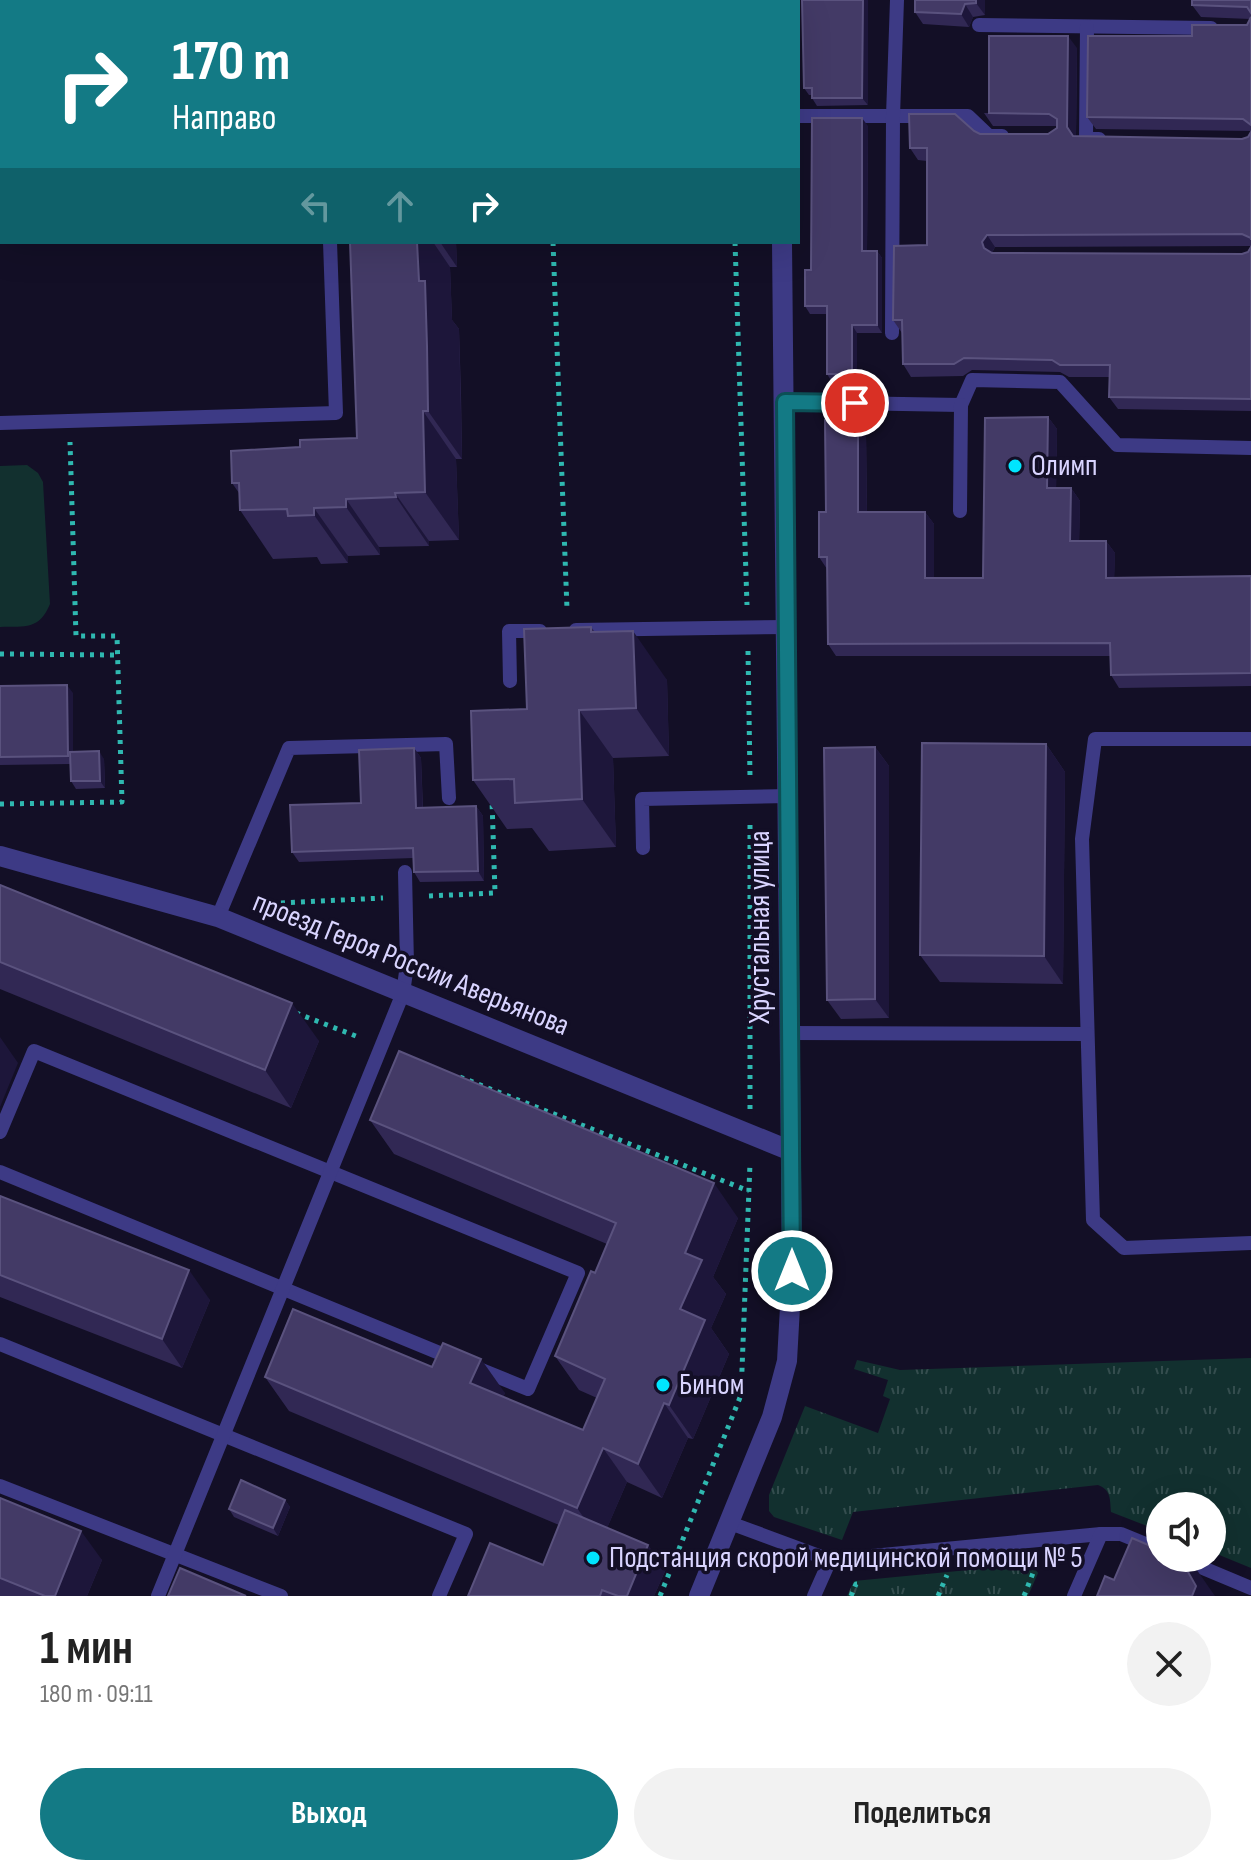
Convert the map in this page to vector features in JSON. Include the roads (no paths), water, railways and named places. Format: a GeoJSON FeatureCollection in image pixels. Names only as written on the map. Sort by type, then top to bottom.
{"type":"FeatureCollection","features":[{"type":"Feature","properties":{"kind":"street","name":"Хрустальная улица"},"geometry":{"type":"LineString","coordinates":[[699,1596],[772,1417],[787,1361],[792,1271],[782,244]]}},
{"type":"Feature","properties":{"kind":"street","name":"проезд Героя России Аверьянова"},"geometry":{"type":"LineString","coordinates":[[0,856],[218,917],[791,1151]]}},
{"type":"Feature","properties":{"kind":"lane"},"geometry":{"type":"LineString","coordinates":[[892,333],[897,0]]}},
{"type":"Feature","properties":{"kind":"lane"},"geometry":{"type":"LineString","coordinates":[[979,25],[1221,28]]}},
{"type":"Feature","properties":{"kind":"lane"},"geometry":{"type":"LineString","coordinates":[[1087,27],[1086,139],[1116,139]]}},
{"type":"Feature","properties":{"kind":"lane"},"geometry":{"type":"LineString","coordinates":[[800,116],[968,116],[989,136],[1016,136]]}},
{"type":"Feature","properties":{"kind":"lane"},"geometry":{"type":"LineString","coordinates":[[0,423],[336,413],[330,244]]}},
{"type":"Feature","properties":{"kind":"lane"},"geometry":{"type":"LineString","coordinates":[[960,511],[961,405],[972,380],[1060,382],[1117,445],[1251,448]]}},
{"type":"Feature","properties":{"kind":"lane"},"geometry":{"type":"LineString","coordinates":[[785,402],[961,405]]}},
{"type":"Feature","properties":{"kind":"lane"},"geometry":{"type":"LineString","coordinates":[[510,681],[509,631],[788,627]]}},
{"type":"Feature","properties":{"kind":"lane"},"geometry":{"type":"LineString","coordinates":[[1251,739],[1095,739],[1082,839],[1093,1220],[1124,1248],[1251,1243]]}},
{"type":"Feature","properties":{"kind":"lane"},"geometry":{"type":"LineString","coordinates":[[218,917],[289,748],[446,744],[449,798]]}},
{"type":"Feature","properties":{"kind":"lane"},"geometry":{"type":"LineString","coordinates":[[643,848],[642,799],[789,796]]}},
{"type":"Feature","properties":{"kind":"lane"},"geometry":{"type":"LineString","coordinates":[[158,1596],[403,993],[407,965],[405,872]]}},
{"type":"Feature","properties":{"kind":"lane"},"geometry":{"type":"LineString","coordinates":[[790,1033],[1087,1034]]}},
{"type":"Feature","properties":{"kind":"lane"},"geometry":{"type":"LineString","coordinates":[[0,1132],[34,1051],[578,1273],[528,1389],[0,1172]]}},
{"type":"Feature","properties":{"kind":"lane"},"geometry":{"type":"LineString","coordinates":[[0,1344],[466,1534],[439,1596]]}},
{"type":"Feature","properties":{"kind":"lane"},"geometry":{"type":"LineString","coordinates":[[0,1486],[281,1596]]}},
{"type":"Feature","properties":{"kind":"lane"},"geometry":{"type":"LineString","coordinates":[[730,1523],[830,1560],[1101,1534],[1121,1534],[1146,1544]]}},
{"type":"Feature","properties":{"kind":"lane"},"geometry":{"type":"LineString","coordinates":[[1074,1596],[1101,1534]]}},
{"type":"Feature","properties":{"kind":"lane"},"geometry":{"type":"LineString","coordinates":[[814,1596],[830,1560]]}},
{"type":"Feature","properties":{"kind":"lane"},"geometry":{"type":"LineString","coordinates":[[1213,1572],[1251,1588]]}},
{"type":"Feature","properties":{"kind":"place","name":"Олимп"},"geometry":{"type":"Point","coordinates":[1015,466]}},
{"type":"Feature","properties":{"kind":"place","name":"Бином"},"geometry":{"type":"Point","coordinates":[663,1385]}},
{"type":"Feature","properties":{"kind":"place","name":"Подстанция скорой медицинской помощи № 5"},"geometry":{"type":"Point","coordinates":[593,1558]}}]}
